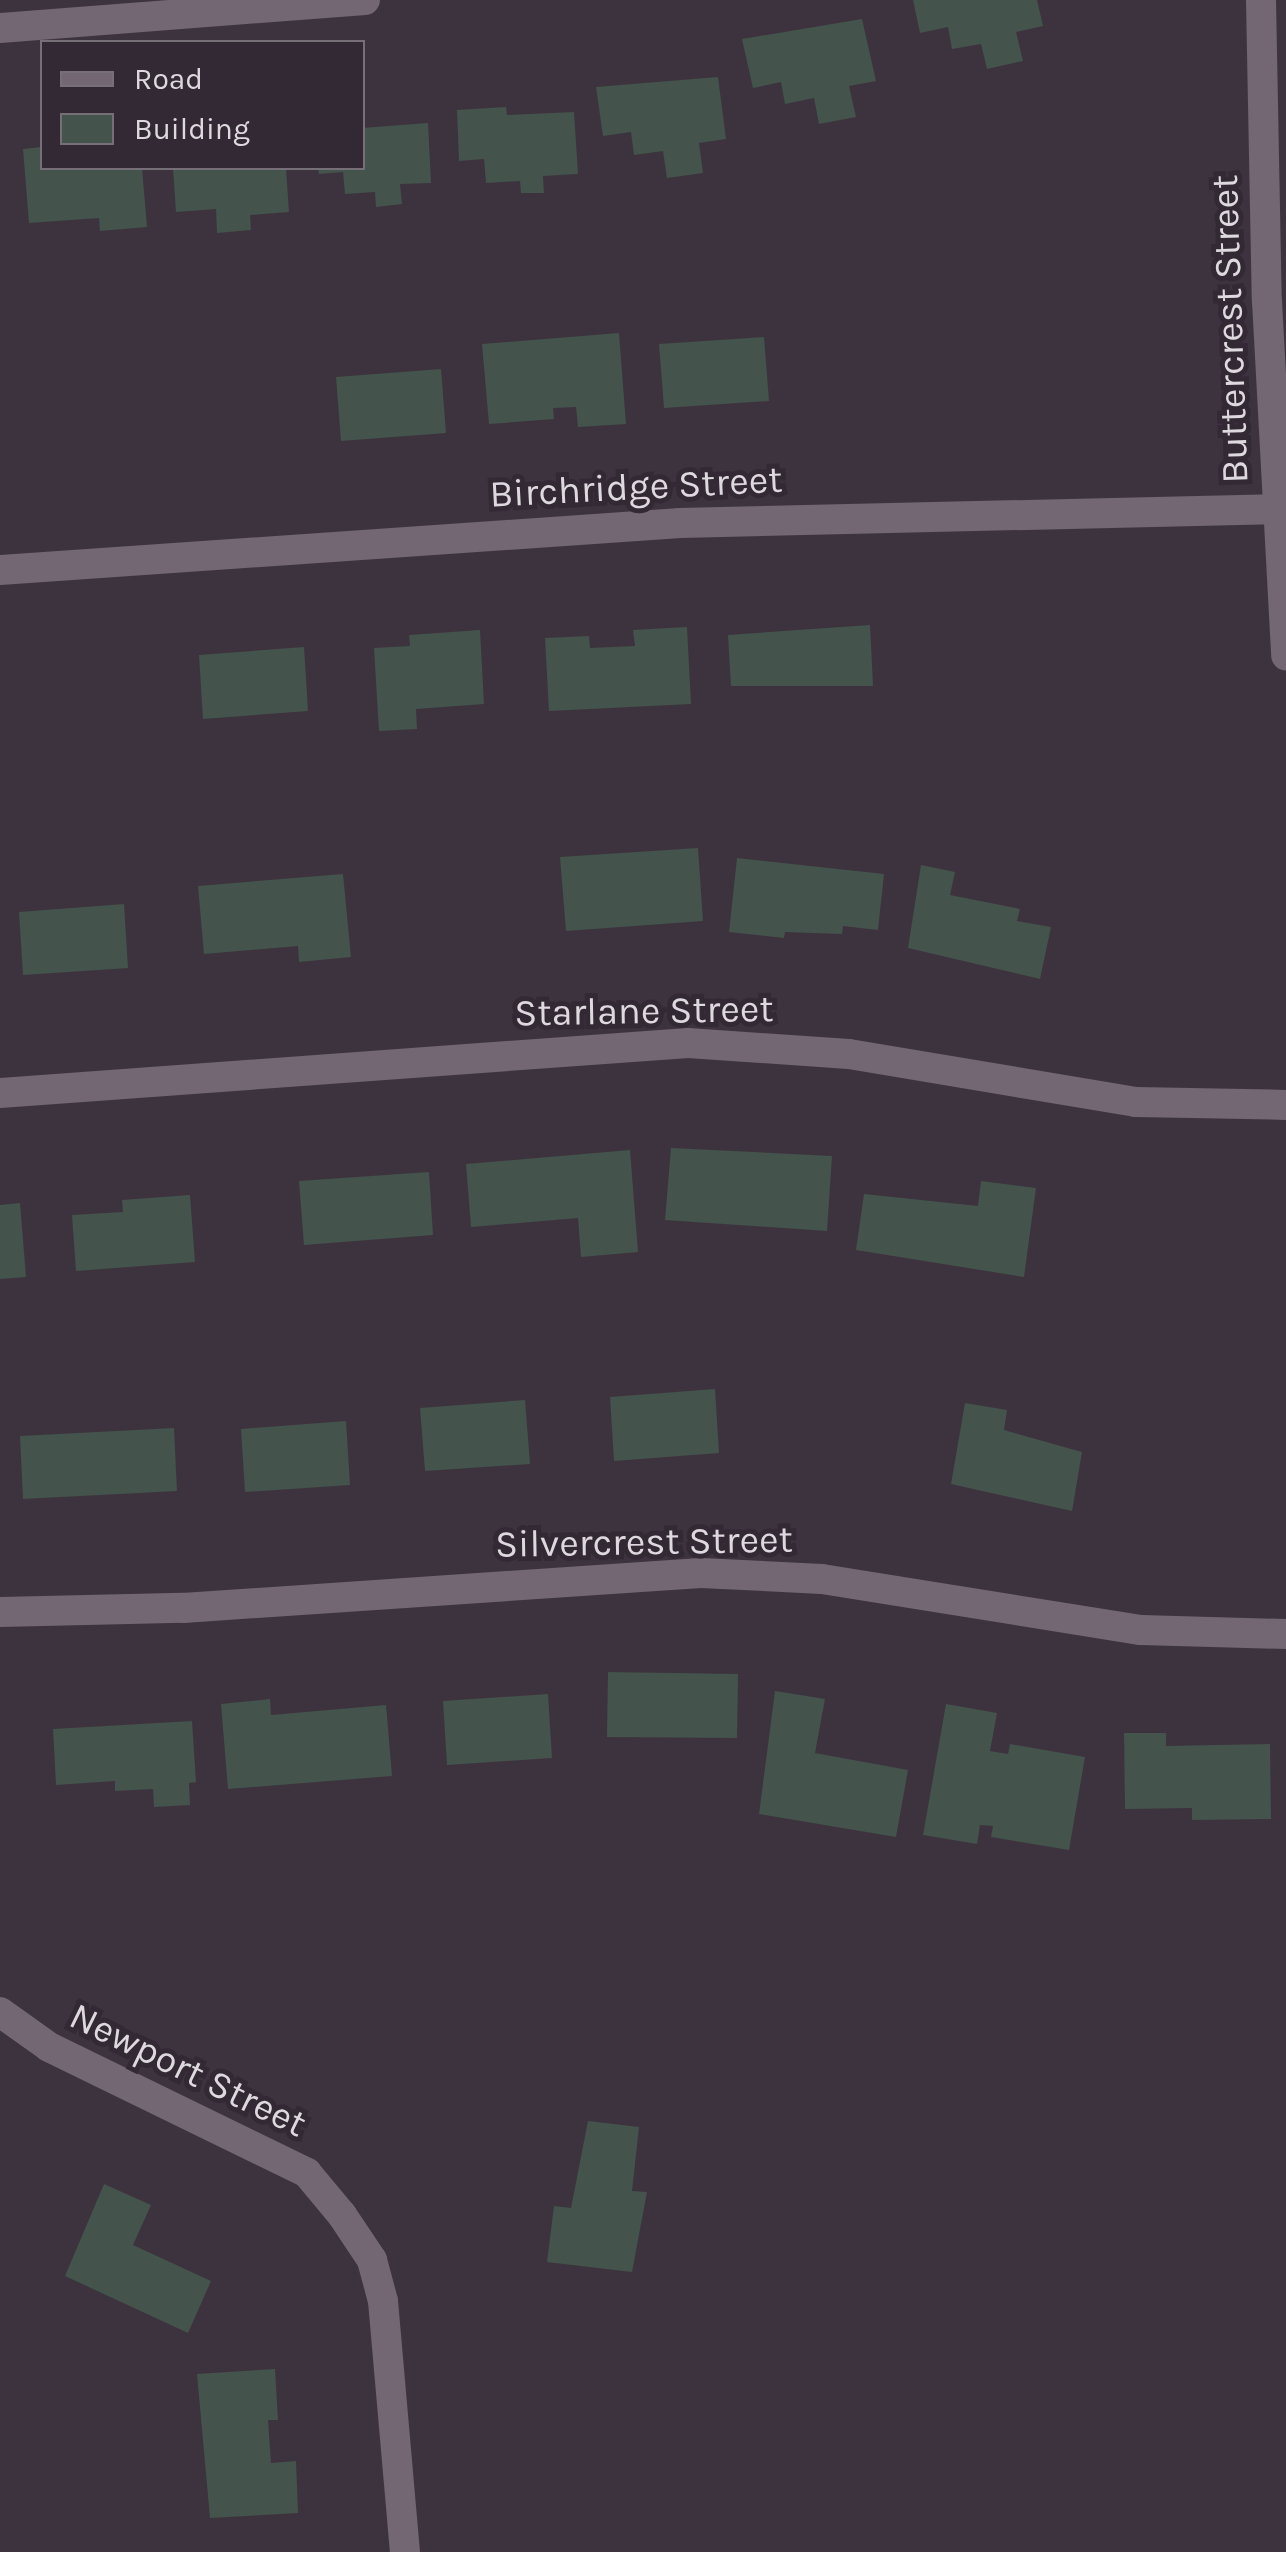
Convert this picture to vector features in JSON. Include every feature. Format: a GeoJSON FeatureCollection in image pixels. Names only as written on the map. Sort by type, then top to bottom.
{"type":"FeatureCollection","features":[{"type":"Feature","properties":{"kind":"street"},"geometry":{"type":"LineString","coordinates":[[0,28],[365,0]]}},
{"type":"Feature","properties":{"kind":"street","name":"Buttercrest Street"},"geometry":{"type":"LineString","coordinates":[[1261,0],[1276,215],[1277,509],[1286,655]]}},
{"type":"Feature","properties":{"kind":"street","name":"Birchridge Street"},"geometry":{"type":"LineString","coordinates":[[0,570],[695,522],[1277,509]]}},
{"type":"Feature","properties":{"kind":"street","name":"Starlane Street"},"geometry":{"type":"LineString","coordinates":[[0,1093],[688,1043],[850,1054],[1136,1102],[1286,1105]]}},
{"type":"Feature","properties":{"kind":"street","name":"Silvercrest Street"},"geometry":{"type":"LineString","coordinates":[[0,1612],[183,1608],[701,1573],[822,1580],[1141,1630],[1286,1634]]}},
{"type":"Feature","properties":{"kind":"street","name":"Newport Street"},"geometry":{"type":"LineString","coordinates":[[0,2012],[49,2047],[307,2173],[342,2216],[372,2260],[383,2300],[406,2552]]}},
{"type":"Feature","properties":{"kind":"building"},"geometry":{"type":"Polygon","coordinates":[[[913,0],[1037,0],[1043,26],[1016,32],[1023,61],[987,69],[981,44],[952,49],[948,27],[920,33],[913,0]]]}},
{"type":"Feature","properties":{"kind":"building"},"geometry":{"type":"Polygon","coordinates":[[[862,19],[876,81],[849,86],[856,117],[819,124],[814,98],[785,104],[781,82],[753,88],[742,39],[862,19]]]}},
{"type":"Feature","properties":{"kind":"building"},"geometry":{"type":"Polygon","coordinates":[[[718,77],[726,139],[699,143],[703,173],[667,178],[663,151],[634,155],[631,132],[603,136],[596,87],[718,77]]]}},
{"type":"Feature","properties":{"kind":"building"},"geometry":{"type":"Polygon","coordinates":[[[506,107],[507,115],[574,112],[578,174],[543,176],[544,193],[521,193],[520,181],[486,183],[484,159],[459,161],[457,110],[506,107]]]}},
{"type":"Feature","properties":{"kind":"building"},"geometry":{"type":"Polygon","coordinates":[[[428,123],[431,183],[400,184],[402,204],[376,207],[375,192],[345,194],[343,172],[319,174],[318,170],[365,170],[365,128],[428,123]]]}},
{"type":"Feature","properties":{"kind":"building"},"geometry":{"type":"Polygon","coordinates":[[[40,147],[40,170],[142,170],[147,227],[100,231],[99,218],[29,223],[23,149],[40,147]]]}},
{"type":"Feature","properties":{"kind":"building"},"geometry":{"type":"Polygon","coordinates":[[[173,170],[286,170],[289,212],[250,215],[251,230],[217,233],[216,209],[176,212],[173,170]]]}},
{"type":"Feature","properties":{"kind":"building"},"geometry":{"type":"Polygon","coordinates":[[[619,333],[626,424],[578,427],[576,407],[553,408],[554,419],[489,424],[482,344],[619,333]]]}},
{"type":"Feature","properties":{"kind":"building"},"geometry":{"type":"Polygon","coordinates":[[[764,337],[769,401],[664,408],[659,344],[764,337]]]}},
{"type":"Feature","properties":{"kind":"building"},"geometry":{"type":"Polygon","coordinates":[[[441,369],[446,433],[341,441],[336,377],[441,369]]]}},
{"type":"Feature","properties":{"kind":"building"},"geometry":{"type":"Polygon","coordinates":[[[870,625],[873,686],[731,686],[728,635],[870,625]]]}},
{"type":"Feature","properties":{"kind":"building"},"geometry":{"type":"Polygon","coordinates":[[[687,627],[691,704],[549,711],[545,638],[589,636],[590,648],[635,646],[633,630],[687,627]]]}},
{"type":"Feature","properties":{"kind":"building"},"geometry":{"type":"Polygon","coordinates":[[[480,630],[484,704],[416,709],[417,729],[379,731],[374,648],[410,646],[409,635],[480,630]]]}},
{"type":"Feature","properties":{"kind":"building"},"geometry":{"type":"Polygon","coordinates":[[[304,647],[308,711],[203,719],[199,655],[304,647]]]}},
{"type":"Feature","properties":{"kind":"building"},"geometry":{"type":"Polygon","coordinates":[[[698,848],[703,921],[566,931],[560,857],[698,848]]]}},
{"type":"Feature","properties":{"kind":"building"},"geometry":{"type":"Polygon","coordinates":[[[737,858],[884,874],[878,930],[843,926],[842,934],[785,932],[784,938],[729,932],[737,858]]]}},
{"type":"Feature","properties":{"kind":"building"},"geometry":{"type":"Polygon","coordinates":[[[921,865],[955,872],[950,895],[1020,909],[1017,921],[1051,927],[1040,979],[908,948],[921,865]]]}},
{"type":"Feature","properties":{"kind":"building"},"geometry":{"type":"Polygon","coordinates":[[[343,874],[351,957],[299,962],[298,946],[204,954],[198,886],[343,874]]]}},
{"type":"Feature","properties":{"kind":"building"},"geometry":{"type":"Polygon","coordinates":[[[124,904],[128,968],[23,975],[19,912],[124,904]]]}},
{"type":"Feature","properties":{"kind":"building"},"geometry":{"type":"Polygon","coordinates":[[[671,1148],[832,1156],[827,1231],[665,1220],[671,1148]]]}},
{"type":"Feature","properties":{"kind":"building"},"geometry":{"type":"Polygon","coordinates":[[[630,1150],[638,1252],[581,1257],[578,1218],[471,1227],[466,1164],[630,1150]]]}},
{"type":"Feature","properties":{"kind":"building"},"geometry":{"type":"Polygon","coordinates":[[[429,1172],[433,1235],[304,1245],[299,1181],[429,1172]]]}},
{"type":"Feature","properties":{"kind":"building"},"geometry":{"type":"Polygon","coordinates":[[[981,1181],[1036,1188],[1024,1277],[856,1250],[864,1194],[978,1206],[981,1181]]]}},
{"type":"Feature","properties":{"kind":"building"},"geometry":{"type":"Polygon","coordinates":[[[190,1195],[195,1262],[76,1271],[72,1215],[123,1212],[122,1200],[190,1195]]]}},
{"type":"Feature","properties":{"kind":"building"},"geometry":{"type":"Polygon","coordinates":[[[20,1203],[26,1277],[0,1279],[0,1205],[20,1203]]]}},
{"type":"Feature","properties":{"kind":"building"},"geometry":{"type":"Polygon","coordinates":[[[715,1389],[719,1453],[614,1461],[610,1397],[715,1389]]]}},
{"type":"Feature","properties":{"kind":"building"},"geometry":{"type":"Polygon","coordinates":[[[525,1400],[530,1464],[425,1471],[420,1408],[525,1400]]]}},
{"type":"Feature","properties":{"kind":"building"},"geometry":{"type":"Polygon","coordinates":[[[965,1403],[1007,1410],[1004,1430],[1082,1452],[1072,1511],[951,1484],[965,1403]]]}},
{"type":"Feature","properties":{"kind":"building"},"geometry":{"type":"Polygon","coordinates":[[[346,1421],[350,1485],[245,1492],[241,1429],[346,1421]]]}},
{"type":"Feature","properties":{"kind":"building"},"geometry":{"type":"Polygon","coordinates":[[[174,1428],[177,1491],[23,1499],[20,1436],[174,1428]]]}},
{"type":"Feature","properties":{"kind":"building"},"geometry":{"type":"Polygon","coordinates":[[[608,1672],[738,1674],[737,1738],[607,1737],[608,1672]]]}},
{"type":"Feature","properties":{"kind":"building"},"geometry":{"type":"Polygon","coordinates":[[[775,1691],[825,1699],[815,1753],[908,1770],[896,1837],[759,1814],[775,1691]]]}},
{"type":"Feature","properties":{"kind":"building"},"geometry":{"type":"Polygon","coordinates":[[[548,1694],[552,1758],[447,1765],[443,1701],[548,1694]]]}},
{"type":"Feature","properties":{"kind":"building"},"geometry":{"type":"Polygon","coordinates":[[[270,1699],[271,1715],[386,1705],[392,1776],[228,1789],[221,1704],[270,1699]]]}},
{"type":"Feature","properties":{"kind":"building"},"geometry":{"type":"Polygon","coordinates":[[[946,1704],[997,1713],[990,1751],[1008,1754],[1010,1744],[1085,1757],[1069,1850],[991,1837],[993,1826],[980,1825],[977,1844],[923,1835],[946,1704]]]}},
{"type":"Feature","properties":{"kind":"building"},"geometry":{"type":"Polygon","coordinates":[[[192,1721],[196,1782],[189,1783],[190,1805],[154,1807],[153,1789],[115,1791],[115,1781],[56,1785],[53,1729],[192,1721]]]}},
{"type":"Feature","properties":{"kind":"building"},"geometry":{"type":"Polygon","coordinates":[[[1124,1733],[1166,1733],[1166,1746],[1270,1744],[1271,1819],[1192,1820],[1192,1808],[1125,1809],[1124,1733]]]}},
{"type":"Feature","properties":{"kind":"building"},"geometry":{"type":"Polygon","coordinates":[[[588,2121],[639,2127],[632,2191],[647,2192],[632,2272],[547,2262],[554,2206],[571,2208],[588,2121]]]}},
{"type":"Feature","properties":{"kind":"building"},"geometry":{"type":"Polygon","coordinates":[[[104,2184],[151,2205],[133,2245],[211,2281],[188,2333],[65,2276],[104,2184]]]}},
{"type":"Feature","properties":{"kind":"building"},"geometry":{"type":"Polygon","coordinates":[[[275,2369],[278,2420],[268,2420],[271,2463],[296,2461],[298,2513],[210,2518],[197,2374],[275,2369]]]}}]}
